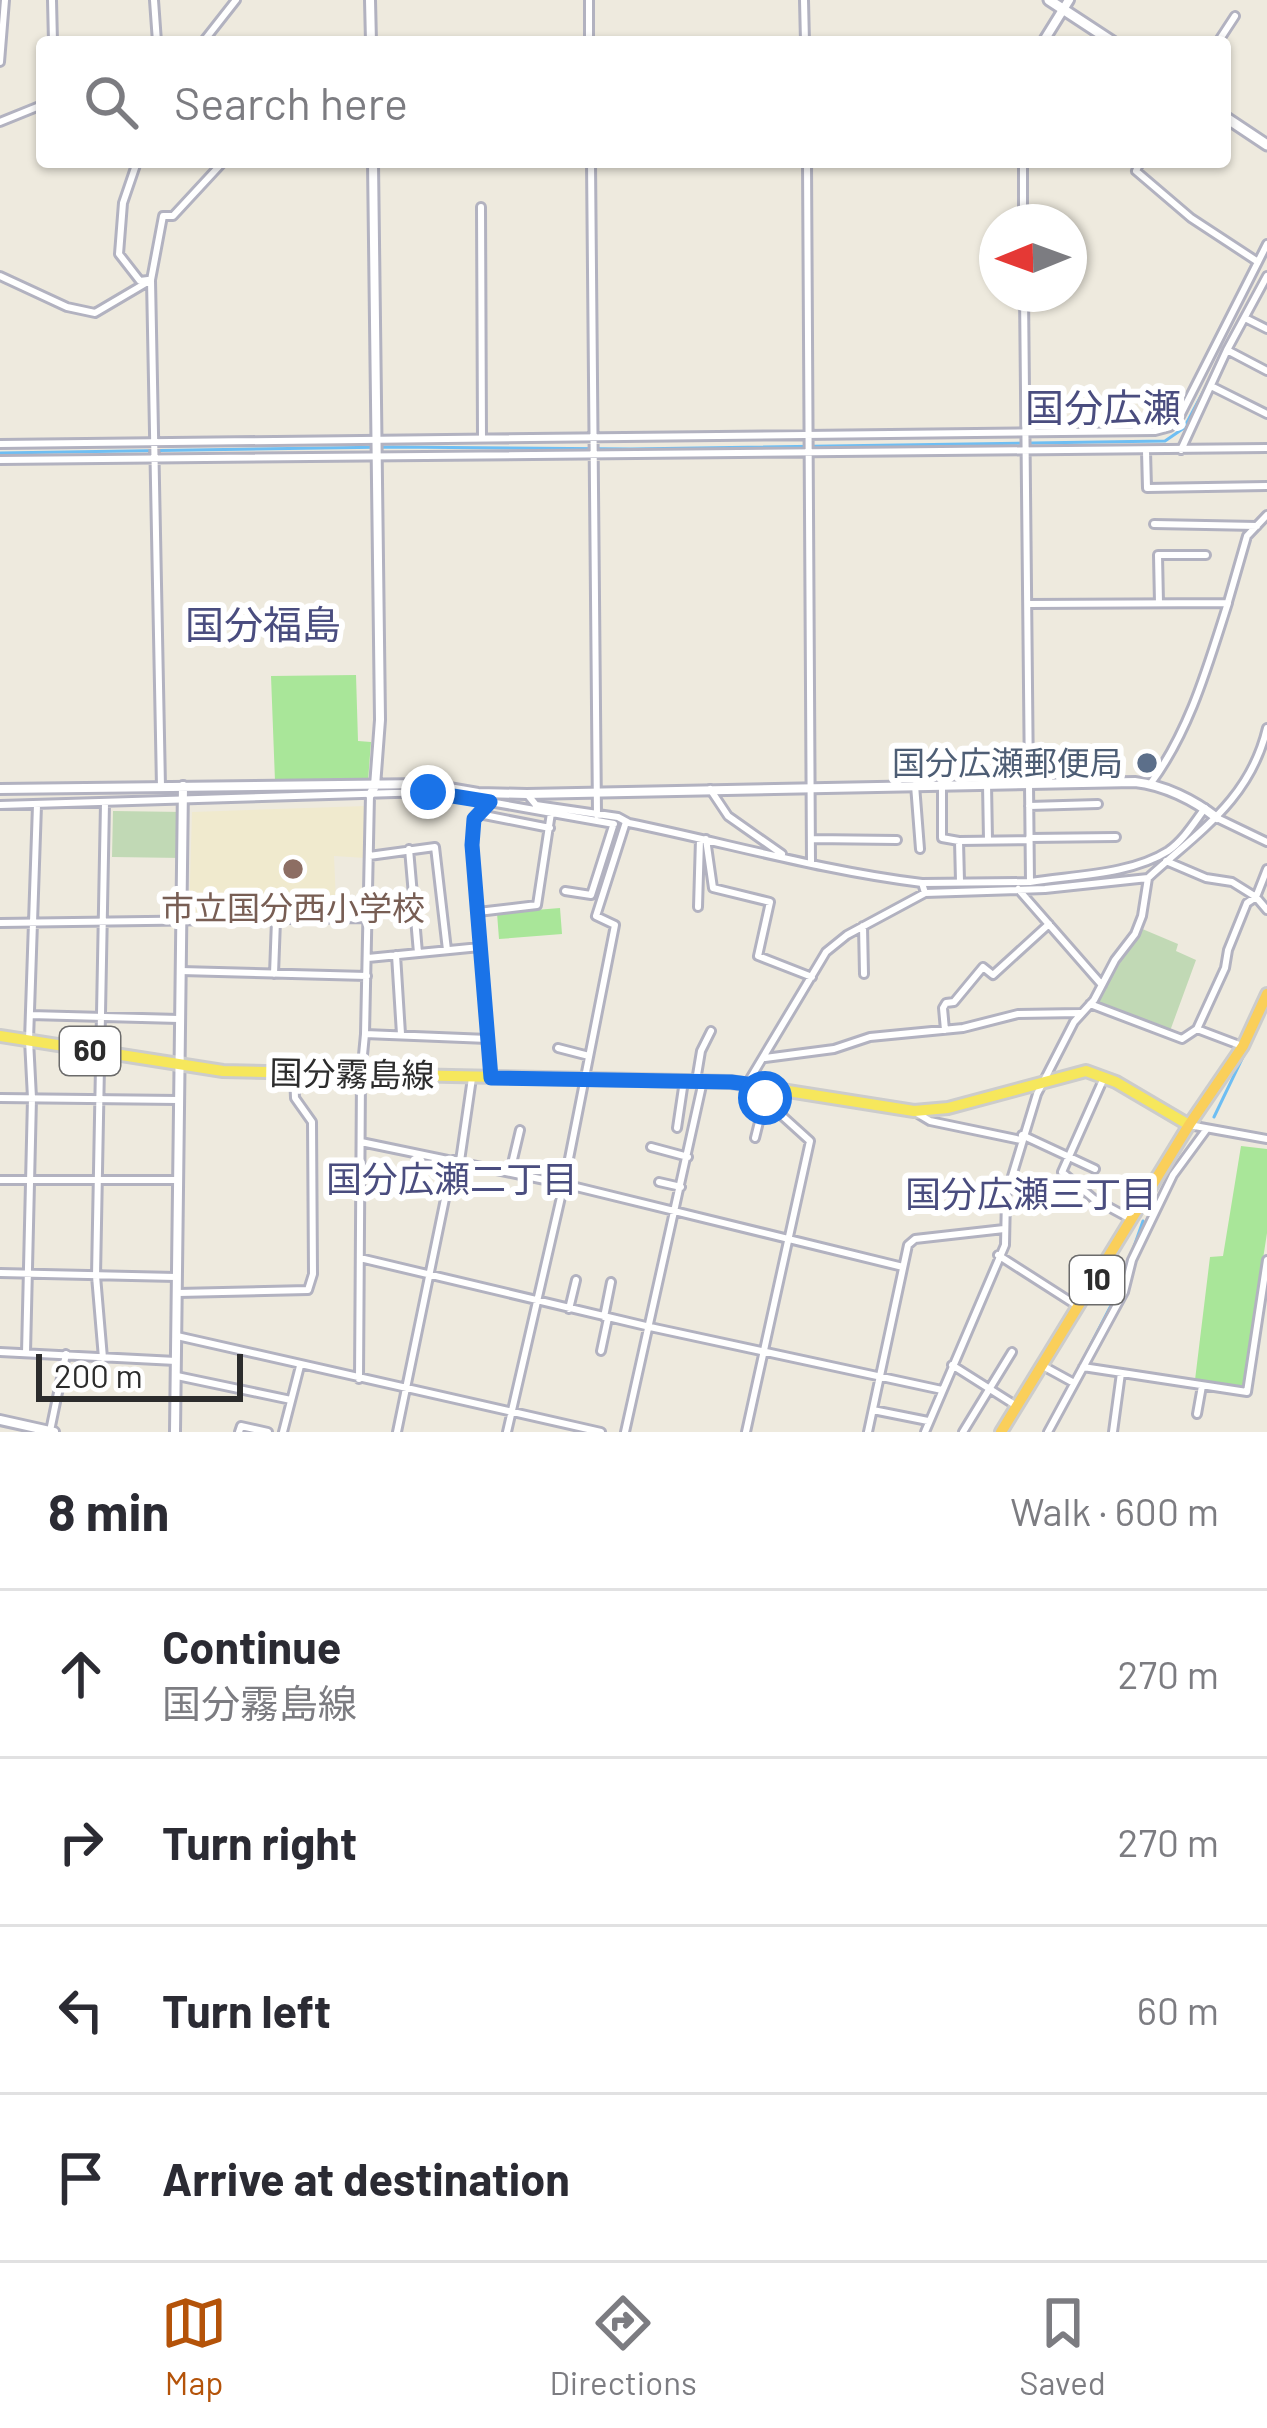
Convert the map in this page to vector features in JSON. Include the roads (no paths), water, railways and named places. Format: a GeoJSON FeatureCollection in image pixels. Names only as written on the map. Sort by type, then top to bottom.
{"type":"FeatureCollection","features":[{"type":"Feature","properties":{"kind":"highway","name":"10"},"geometry":{"type":"LineString","coordinates":[[1000,1432],[1133,1220],[1147,1211],[1190,1125],[1243,1046],[1267,994]]}},
{"type":"Feature","properties":{"kind":"main road"},"geometry":{"type":"LineString","coordinates":[[1049,0],[1066,4],[1106,36]]}},
{"type":"Feature","properties":{"kind":"main road"},"geometry":{"type":"LineString","coordinates":[[1231,122],[1267,145]]}},
{"type":"Feature","properties":{"kind":"main road","name":"国分霧島線"},"geometry":{"type":"LineString","coordinates":[[0,1036],[180,1067],[747,1084],[914,1111],[948,1108],[1086,1071],[1104,1076]]}},
{"type":"Feature","properties":{"kind":"main road"},"geometry":{"type":"LineString","coordinates":[[1104,1076],[1190,1125]]}},
{"type":"Feature","properties":{"kind":"street"},"geometry":{"type":"LineString","coordinates":[[0,62],[5,0]]}},
{"type":"Feature","properties":{"kind":"street"},"geometry":{"type":"LineString","coordinates":[[52,0],[53,36]]}},
{"type":"Feature","properties":{"kind":"street"},"geometry":{"type":"LineString","coordinates":[[154,0],[157,36]]}},
{"type":"Feature","properties":{"kind":"street"},"geometry":{"type":"LineString","coordinates":[[208,36],[236,0]]}},
{"type":"Feature","properties":{"kind":"street"},"geometry":{"type":"LineString","coordinates":[[370,0],[371,36]]}},
{"type":"Feature","properties":{"kind":"street"},"geometry":{"type":"LineString","coordinates":[[589,0],[589,36]]}},
{"type":"Feature","properties":{"kind":"street"},"geometry":{"type":"LineString","coordinates":[[805,0],[805,36]]}},
{"type":"Feature","properties":{"kind":"street"},"geometry":{"type":"LineString","coordinates":[[1046,36],[1066,4]]}},
{"type":"Feature","properties":{"kind":"street"},"geometry":{"type":"LineString","coordinates":[[1222,36],[1235,16]]}},
{"type":"Feature","properties":{"kind":"street"},"geometry":{"type":"LineString","coordinates":[[0,122],[36,107]]}},
{"type":"Feature","properties":{"kind":"street"},"geometry":{"type":"LineString","coordinates":[[135,168],[123,203],[119,254],[140,281],[151,280]]}},
{"type":"Feature","properties":{"kind":"street"},"geometry":{"type":"LineString","coordinates":[[160,787],[151,280],[163,216],[173,215],[217,168]]}},
{"type":"Feature","properties":{"kind":"street"},"geometry":{"type":"LineString","coordinates":[[359,1379],[361,1076],[369,856],[380,720],[373,168]]}},
{"type":"Feature","properties":{"kind":"street"},"geometry":{"type":"LineString","coordinates":[[590,168],[596,815]]}},
{"type":"Feature","properties":{"kind":"street"},"geometry":{"type":"LineString","coordinates":[[806,168],[811,862]]}},
{"type":"Feature","properties":{"kind":"street"},"geometry":{"type":"LineString","coordinates":[[1023,168],[1023,204]]}},
{"type":"Feature","properties":{"kind":"street"},"geometry":{"type":"LineString","coordinates":[[1137,168],[1161,194],[1258,262]]}},
{"type":"Feature","properties":{"kind":"street"},"geometry":{"type":"LineString","coordinates":[[481,207],[482,438]]}},
{"type":"Feature","properties":{"kind":"street"},"geometry":{"type":"LineString","coordinates":[[0,444],[1155,431],[1169,427],[1180,416],[1267,244]]}},
{"type":"Feature","properties":{"kind":"street"},"geometry":{"type":"LineString","coordinates":[[0,276],[82,313],[117,304],[151,280]]}},
{"type":"Feature","properties":{"kind":"street"},"geometry":{"type":"LineString","coordinates":[[1181,450],[1267,276]]}},
{"type":"Feature","properties":{"kind":"street"},"geometry":{"type":"LineString","coordinates":[[1024,312],[1030,882]]}},
{"type":"Feature","properties":{"kind":"street"},"geometry":{"type":"LineString","coordinates":[[1245,318],[1267,329]]}},
{"type":"Feature","properties":{"kind":"street"},"geometry":{"type":"LineString","coordinates":[[1227,350],[1267,371]]}},
{"type":"Feature","properties":{"kind":"street"},"geometry":{"type":"LineString","coordinates":[[1210,386],[1267,414]]}},
{"type":"Feature","properties":{"kind":"street"},"geometry":{"type":"LineString","coordinates":[[0,460],[1267,448]]}},
{"type":"Feature","properties":{"kind":"street"},"geometry":{"type":"LineString","coordinates":[[1146,451],[1147,488],[1267,486]]}},
{"type":"Feature","properties":{"kind":"street"},"geometry":{"type":"LineString","coordinates":[[1151,783],[1168,760],[1197,698],[1247,536],[1267,514]]}},
{"type":"Feature","properties":{"kind":"street"},"geometry":{"type":"LineString","coordinates":[[1154,524],[1257,526]]}},
{"type":"Feature","properties":{"kind":"street"},"geometry":{"type":"LineString","coordinates":[[1159,603],[1158,555],[1206,555]]}},
{"type":"Feature","properties":{"kind":"street"},"geometry":{"type":"LineString","coordinates":[[1028,604],[1228,603]]}},
{"type":"Feature","properties":{"kind":"street"},"geometry":{"type":"LineString","coordinates":[[926,1432],[1005,1245],[1006,1196],[1043,1080],[1139,926],[1148,878],[1216,818],[1242,785],[1266,732]]}},
{"type":"Feature","properties":{"kind":"street"},"geometry":{"type":"LineString","coordinates":[[0,805],[183,800],[426,784],[477,795],[1151,783],[1267,842]]}},
{"type":"Feature","properties":{"kind":"street"},"geometry":{"type":"LineString","coordinates":[[941,784],[942,838],[1116,837]]}},
{"type":"Feature","properties":{"kind":"street"},"geometry":{"type":"LineString","coordinates":[[987,784],[988,840]]}},
{"type":"Feature","properties":{"kind":"street"},"geometry":{"type":"LineString","coordinates":[[915,785],[920,848]]}},
{"type":"Feature","properties":{"kind":"street"},"geometry":{"type":"LineString","coordinates":[[175,1432],[183,786]]}},
{"type":"Feature","properties":{"kind":"street"},"geometry":{"type":"LineString","coordinates":[[0,789],[373,790]]}},
{"type":"Feature","properties":{"kind":"street"},"geometry":{"type":"LineString","coordinates":[[710,789],[728,816],[793,859]]}},
{"type":"Feature","properties":{"kind":"street"},"geometry":{"type":"LineString","coordinates":[[527,794],[535,808],[551,813],[619,821]]}},
{"type":"Feature","properties":{"kind":"street"},"geometry":{"type":"LineString","coordinates":[[477,795],[490,802],[596,815],[849,874],[922,883],[1030,882],[1120,868],[1157,856],[1184,836],[1205,808]]}},
{"type":"Feature","properties":{"kind":"street"},"geometry":{"type":"LineString","coordinates":[[490,802],[474,819],[472,845],[491,1078]]}},
{"type":"Feature","properties":{"kind":"street"},"geometry":{"type":"LineString","coordinates":[[103,1358],[96,1276],[105,803]]}},
{"type":"Feature","properties":{"kind":"street"},"geometry":{"type":"LineString","coordinates":[[1029,806],[1097,804]]}},
{"type":"Feature","properties":{"kind":"street"},"geometry":{"type":"LineString","coordinates":[[26,1353],[29,1040],[38,805]]}},
{"type":"Feature","properties":{"kind":"street"},"geometry":{"type":"LineString","coordinates":[[478,912],[537,904],[551,813]]}},
{"type":"Feature","properties":{"kind":"street"},"geometry":{"type":"LineString","coordinates":[[479,814],[550,827]]}},
{"type":"Feature","properties":{"kind":"street"},"geometry":{"type":"LineString","coordinates":[[565,891],[591,895],[619,821]]}},
{"type":"Feature","properties":{"kind":"street"},"geometry":{"type":"LineString","coordinates":[[507,1432],[564,1184],[615,925],[596,916],[619,821]]}},
{"type":"Feature","properties":{"kind":"street"},"geometry":{"type":"LineString","coordinates":[[698,907],[703,838]]}},
{"type":"Feature","properties":{"kind":"street"},"geometry":{"type":"LineString","coordinates":[[703,838],[713,888],[770,902],[758,956],[812,977]]}},
{"type":"Feature","properties":{"kind":"street"},"geometry":{"type":"LineString","coordinates":[[811,839],[897,840]]}},
{"type":"Feature","properties":{"kind":"street"},"geometry":{"type":"LineString","coordinates":[[958,841],[960,880]]}},
{"type":"Feature","properties":{"kind":"street"},"geometry":{"type":"LineString","coordinates":[[369,856],[435,847],[447,950]]}},
{"type":"Feature","properties":{"kind":"street"},"geometry":{"type":"LineString","coordinates":[[409,848],[418,953]]}},
{"type":"Feature","properties":{"kind":"street"},"geometry":{"type":"LineString","coordinates":[[1166,861],[1206,878],[1232,882],[1267,910]]}},
{"type":"Feature","properties":{"kind":"street"},"geometry":{"type":"LineString","coordinates":[[1090,1004],[1182,1039],[1197,1029],[1247,903],[1256,897],[1267,869]]}},
{"type":"Feature","properties":{"kind":"street"},"geometry":{"type":"LineString","coordinates":[[746,1432],[810,1141],[747,1084],[826,952],[926,893],[1148,878]]}},
{"type":"Feature","properties":{"kind":"street"},"geometry":{"type":"LineString","coordinates":[[922,883],[926,893]]}},
{"type":"Feature","properties":{"kind":"street"},"geometry":{"type":"LineString","coordinates":[[1018,889],[1102,985]]}},
{"type":"Feature","properties":{"kind":"street"},"geometry":{"type":"LineString","coordinates":[[0,923],[368,918]]}},
{"type":"Feature","properties":{"kind":"street"},"geometry":{"type":"LineString","coordinates":[[274,974],[276,920]]}},
{"type":"Feature","properties":{"kind":"street"},"geometry":{"type":"LineString","coordinates":[[945,1030],[946,1003],[954,1002],[983,967],[994,975],[1049,924]]}},
{"type":"Feature","properties":{"kind":"street"},"geometry":{"type":"LineString","coordinates":[[863,926],[865,974]]}},
{"type":"Feature","properties":{"kind":"street"},"geometry":{"type":"LineString","coordinates":[[368,958],[481,947]]}},
{"type":"Feature","properties":{"kind":"street"},"geometry":{"type":"LineString","coordinates":[[397,955],[401,1034]]}},
{"type":"Feature","properties":{"kind":"street"},"geometry":{"type":"LineString","coordinates":[[181,971],[367,976]]}},
{"type":"Feature","properties":{"kind":"street"},"geometry":{"type":"LineString","coordinates":[[765,1058],[1018,1014],[1082,1013]]}},
{"type":"Feature","properties":{"kind":"street"},"geometry":{"type":"LineString","coordinates":[[30,1015],[179,1018]]}},
{"type":"Feature","properties":{"kind":"street"},"geometry":{"type":"LineString","coordinates":[[1197,1029],[1243,1046]]}},
{"type":"Feature","properties":{"kind":"street"},"geometry":{"type":"LineString","coordinates":[[677,1128],[711,1031]]}},
{"type":"Feature","properties":{"kind":"street"},"geometry":{"type":"LineString","coordinates":[[365,1034],[488,1039]]}},
{"type":"Feature","properties":{"kind":"street"},"geometry":{"type":"LineString","coordinates":[[558,1048],[589,1056]]}},
{"type":"Feature","properties":{"kind":"street"},"geometry":{"type":"LineString","coordinates":[[178,1293],[308,1290],[313,1274],[312,1122],[296,1098],[294,1074]]}},
{"type":"Feature","properties":{"kind":"street"},"geometry":{"type":"LineString","coordinates":[[1104,1076],[1062,1172],[1094,1199],[1133,1220]]}},
{"type":"Feature","properties":{"kind":"street"},"geometry":{"type":"LineString","coordinates":[[453,1160],[460,1161],[473,1077]]}},
{"type":"Feature","properties":{"kind":"street"},"geometry":{"type":"LineString","coordinates":[[625,1432],[688,1157],[694,1081]]}},
{"type":"Feature","properties":{"kind":"street"},"geometry":{"type":"LineString","coordinates":[[0,1098],[178,1100]]}},
{"type":"Feature","properties":{"kind":"street"},"geometry":{"type":"LineString","coordinates":[[755,1138],[765,1098]]}},
{"type":"Feature","properties":{"kind":"street"},"geometry":{"type":"LineString","coordinates":[[914,1111],[930,1121],[1022,1138],[1095,1169]]}},
{"type":"Feature","properties":{"kind":"street"},"geometry":{"type":"LineString","coordinates":[[1190,1125],[1267,1139]]}},
{"type":"Feature","properties":{"kind":"street"},"geometry":{"type":"LineString","coordinates":[[510,1172],[520,1130]]}},
{"type":"Feature","properties":{"kind":"street"},"geometry":{"type":"LineString","coordinates":[[1048,1432],[1124,1292],[1147,1211],[1205,1130]]}},
{"type":"Feature","properties":{"kind":"street"},"geometry":{"type":"LineString","coordinates":[[361,1142],[564,1184],[903,1268]]}},
{"type":"Feature","properties":{"kind":"street"},"geometry":{"type":"LineString","coordinates":[[651,1148],[688,1157]]}},
{"type":"Feature","properties":{"kind":"street"},"geometry":{"type":"LineString","coordinates":[[397,1432],[453,1160]]}},
{"type":"Feature","properties":{"kind":"street"},"geometry":{"type":"LineString","coordinates":[[0,1180],[178,1180]]}},
{"type":"Feature","properties":{"kind":"street"},"geometry":{"type":"LineString","coordinates":[[659,1182],[681,1187]]}},
{"type":"Feature","properties":{"kind":"street"},"geometry":{"type":"LineString","coordinates":[[868,1432],[908,1245],[915,1240],[1004,1228]]}},
{"type":"Feature","properties":{"kind":"street"},"geometry":{"type":"LineString","coordinates":[[998,1255],[1080,1308]]}},
{"type":"Feature","properties":{"kind":"street"},"geometry":{"type":"LineString","coordinates":[[359,1258],[650,1328],[942,1390]]}},
{"type":"Feature","properties":{"kind":"street"},"geometry":{"type":"LineString","coordinates":[[1083,1367],[1247,1393],[1267,1260]]}},
{"type":"Feature","properties":{"kind":"street"},"geometry":{"type":"LineString","coordinates":[[0,1273],[178,1277]]}},
{"type":"Feature","properties":{"kind":"street"},"geometry":{"type":"LineString","coordinates":[[569,1309],[576,1280]]}},
{"type":"Feature","properties":{"kind":"street"},"geometry":{"type":"LineString","coordinates":[[601,1351],[611,1282]]}},
{"type":"Feature","properties":{"kind":"street"},"geometry":{"type":"LineString","coordinates":[[177,1336],[601,1432]]}},
{"type":"Feature","properties":{"kind":"street"},"geometry":{"type":"LineString","coordinates":[[0,1352],[176,1361]]}},
{"type":"Feature","properties":{"kind":"street"},"geometry":{"type":"LineString","coordinates":[[963,1432],[1012,1352]]}},
{"type":"Feature","properties":{"kind":"street"},"geometry":{"type":"LineString","coordinates":[[0,1420],[52,1432],[66,1354]]}},
{"type":"Feature","properties":{"kind":"street"},"geometry":{"type":"LineString","coordinates":[[283,1432],[300,1365]]}},
{"type":"Feature","properties":{"kind":"street"},"geometry":{"type":"LineString","coordinates":[[952,1365],[1016,1406]]}},
{"type":"Feature","properties":{"kind":"street"},"geometry":{"type":"LineString","coordinates":[[1043,1366],[1074,1383]]}},
{"type":"Feature","properties":{"kind":"street"},"geometry":{"type":"LineString","coordinates":[[1113,1432],[1121,1373]]}},
{"type":"Feature","properties":{"kind":"street"},"geometry":{"type":"LineString","coordinates":[[176,1376],[291,1400]]}},
{"type":"Feature","properties":{"kind":"street"},"geometry":{"type":"LineString","coordinates":[[1197,1414],[1202,1386]]}},
{"type":"Feature","properties":{"kind":"street"},"geometry":{"type":"LineString","coordinates":[[873,1410],[930,1421]]}},
{"type":"Feature","properties":{"kind":"street"},"geometry":{"type":"LineString","coordinates":[[239,1432],[241,1426],[268,1432]]}},
{"type":"Feature","properties":{"kind":"waterway"},"geometry":{"type":"LineString","coordinates":[[0,453],[1165,441],[1184,428],[1211,377]]}},
{"type":"Feature","properties":{"kind":"waterway"},"geometry":{"type":"LineString","coordinates":[[1214,1117],[1267,1007]]}},
{"type":"Feature","properties":{"kind":"waterway"},"geometry":{"type":"LineString","coordinates":[[1075,1375],[1118,1292],[1143,1221]]}},
{"type":"Feature","properties":{"kind":"waterway"},"geometry":{"type":"LineString","coordinates":[[1044,1432],[1069,1386]]}},
{"type":"Feature","properties":{"kind":"place","name":"国分広瀬郵便局"},"geometry":{"type":"Point","coordinates":[1147,763]}},
{"type":"Feature","properties":{"kind":"place","name":"市立国分西小学校"},"geometry":{"type":"Point","coordinates":[293,869]}},
{"type":"Feature","properties":{"kind":"district","name":"国分広瀬"},"geometry":{"type":"Point","coordinates":[1103,408]}},
{"type":"Feature","properties":{"kind":"district","name":"国分福島"},"geometry":{"type":"Point","coordinates":[263,625]}},
{"type":"Feature","properties":{"kind":"district","name":"国分広瀬二丁目"},"geometry":{"type":"Point","coordinates":[452,1179]}},
{"type":"Feature","properties":{"kind":"district","name":"国分広瀬三丁目"},"geometry":{"type":"Point","coordinates":[1031,1194]}}]}
